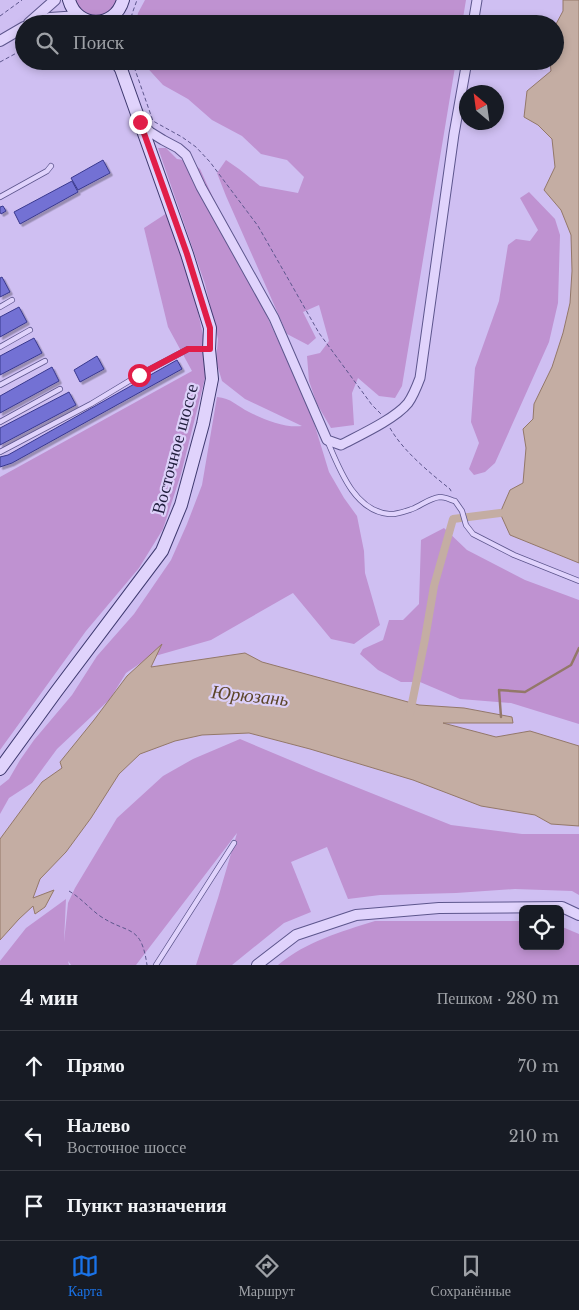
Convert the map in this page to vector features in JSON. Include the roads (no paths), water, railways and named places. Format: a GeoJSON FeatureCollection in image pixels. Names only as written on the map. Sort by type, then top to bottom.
{"type":"FeatureCollection","features":[{"type":"Feature","properties":{"kind":"main road"},"geometry":{"type":"LineString","coordinates":[[69,0],[78,15]]}},
{"type":"Feature","properties":{"kind":"main road"},"geometry":{"type":"LineString","coordinates":[[114,15],[123,2]]}},
{"type":"Feature","properties":{"kind":"main road"},"geometry":{"type":"LineString","coordinates":[[121,15],[123,2]]}},
{"type":"Feature","properties":{"kind":"main road","name":"Восточное шоссе"},"geometry":{"type":"LineString","coordinates":[[0,769],[162,552],[181,505],[203,424],[212,379],[210,328],[187,254],[121,70]]}},
{"type":"Feature","properties":{"kind":"street"},"geometry":{"type":"LineString","coordinates":[[38,15],[55,0]]}},
{"type":"Feature","properties":{"kind":"street"},"geometry":{"type":"LineString","coordinates":[[474,15],[477,0]]}},
{"type":"Feature","properties":{"kind":"street"},"geometry":{"type":"LineString","coordinates":[[0,41],[15,32]]}},
{"type":"Feature","properties":{"kind":"street"},"geometry":{"type":"LineString","coordinates":[[140,122],[150,132],[178,148],[186,156],[201,187],[274,318],[327,440],[341,445],[386,420],[408,403],[420,378],[465,70]]}},
{"type":"Feature","properties":{"kind":"street"},"geometry":{"type":"LineString","coordinates":[[257,965],[296,935],[356,915],[439,908],[562,907],[579,915]]}},
{"type":"Feature","properties":{"kind":"lane"},"geometry":{"type":"LineString","coordinates":[[0,197],[47,171],[51,166]]}},
{"type":"Feature","properties":{"kind":"lane"},"geometry":{"type":"LineString","coordinates":[[0,307],[12,300]]}},
{"type":"Feature","properties":{"kind":"lane"},"geometry":{"type":"LineString","coordinates":[[0,346],[30,330]]}},
{"type":"Feature","properties":{"kind":"lane"},"geometry":{"type":"LineString","coordinates":[[0,452],[91,404],[139,375],[188,349],[210,349]]}},
{"type":"Feature","properties":{"kind":"lane"},"geometry":{"type":"LineString","coordinates":[[0,385],[45,361]]}},
{"type":"Feature","properties":{"kind":"lane"},"geometry":{"type":"LineString","coordinates":[[0,422],[60,389]]}},
{"type":"Feature","properties":{"kind":"lane"},"geometry":{"type":"LineString","coordinates":[[327,440],[350,489],[370,509],[390,514],[412,509],[426,501],[441,497],[455,501],[462,511],[466,525],[473,534],[514,555],[579,581]]}},
{"type":"Feature","properties":{"kind":"lane"},"geometry":{"type":"LineString","coordinates":[[156,965],[234,843]]}},
{"type":"Feature","properties":{"kind":"water"},"geometry":{"type":"Polygon","coordinates":[[[563,0],[579,0],[579,563],[510,535],[500,513],[510,490],[523,483],[526,448],[523,429],[533,419],[534,404],[552,367],[570,303],[572,271],[571,235],[561,210],[544,190],[555,167],[552,139],[538,125],[524,117],[527,91],[551,70],[564,70],[564,15],[561,15],[563,11],[563,0]]]}},
{"type":"Feature","properties":{"kind":"water","name":"Юрюзань"},"geometry":{"type":"Polygon","coordinates":[[[162,644],[151,667],[245,653],[262,662],[419,705],[464,708],[512,717],[513,723],[443,723],[496,737],[530,731],[579,746],[579,826],[551,824],[535,815],[481,806],[413,780],[249,733],[202,735],[175,741],[140,754],[119,774],[91,818],[66,852],[40,879],[33,898],[54,890],[45,907],[35,914],[33,906],[0,940],[0,839],[42,782],[62,768],[60,762],[127,676],[162,644]]]}},
{"type":"Feature","properties":{"kind":"waterway"},"geometry":{"type":"LineString","coordinates":[[410,713],[434,586],[453,519],[500,513]]}},
{"type":"Feature","properties":{"kind":"waterway"},"geometry":{"type":"LineString","coordinates":[[501,717],[499,690],[525,692],[571,665],[579,648]]}}]}
